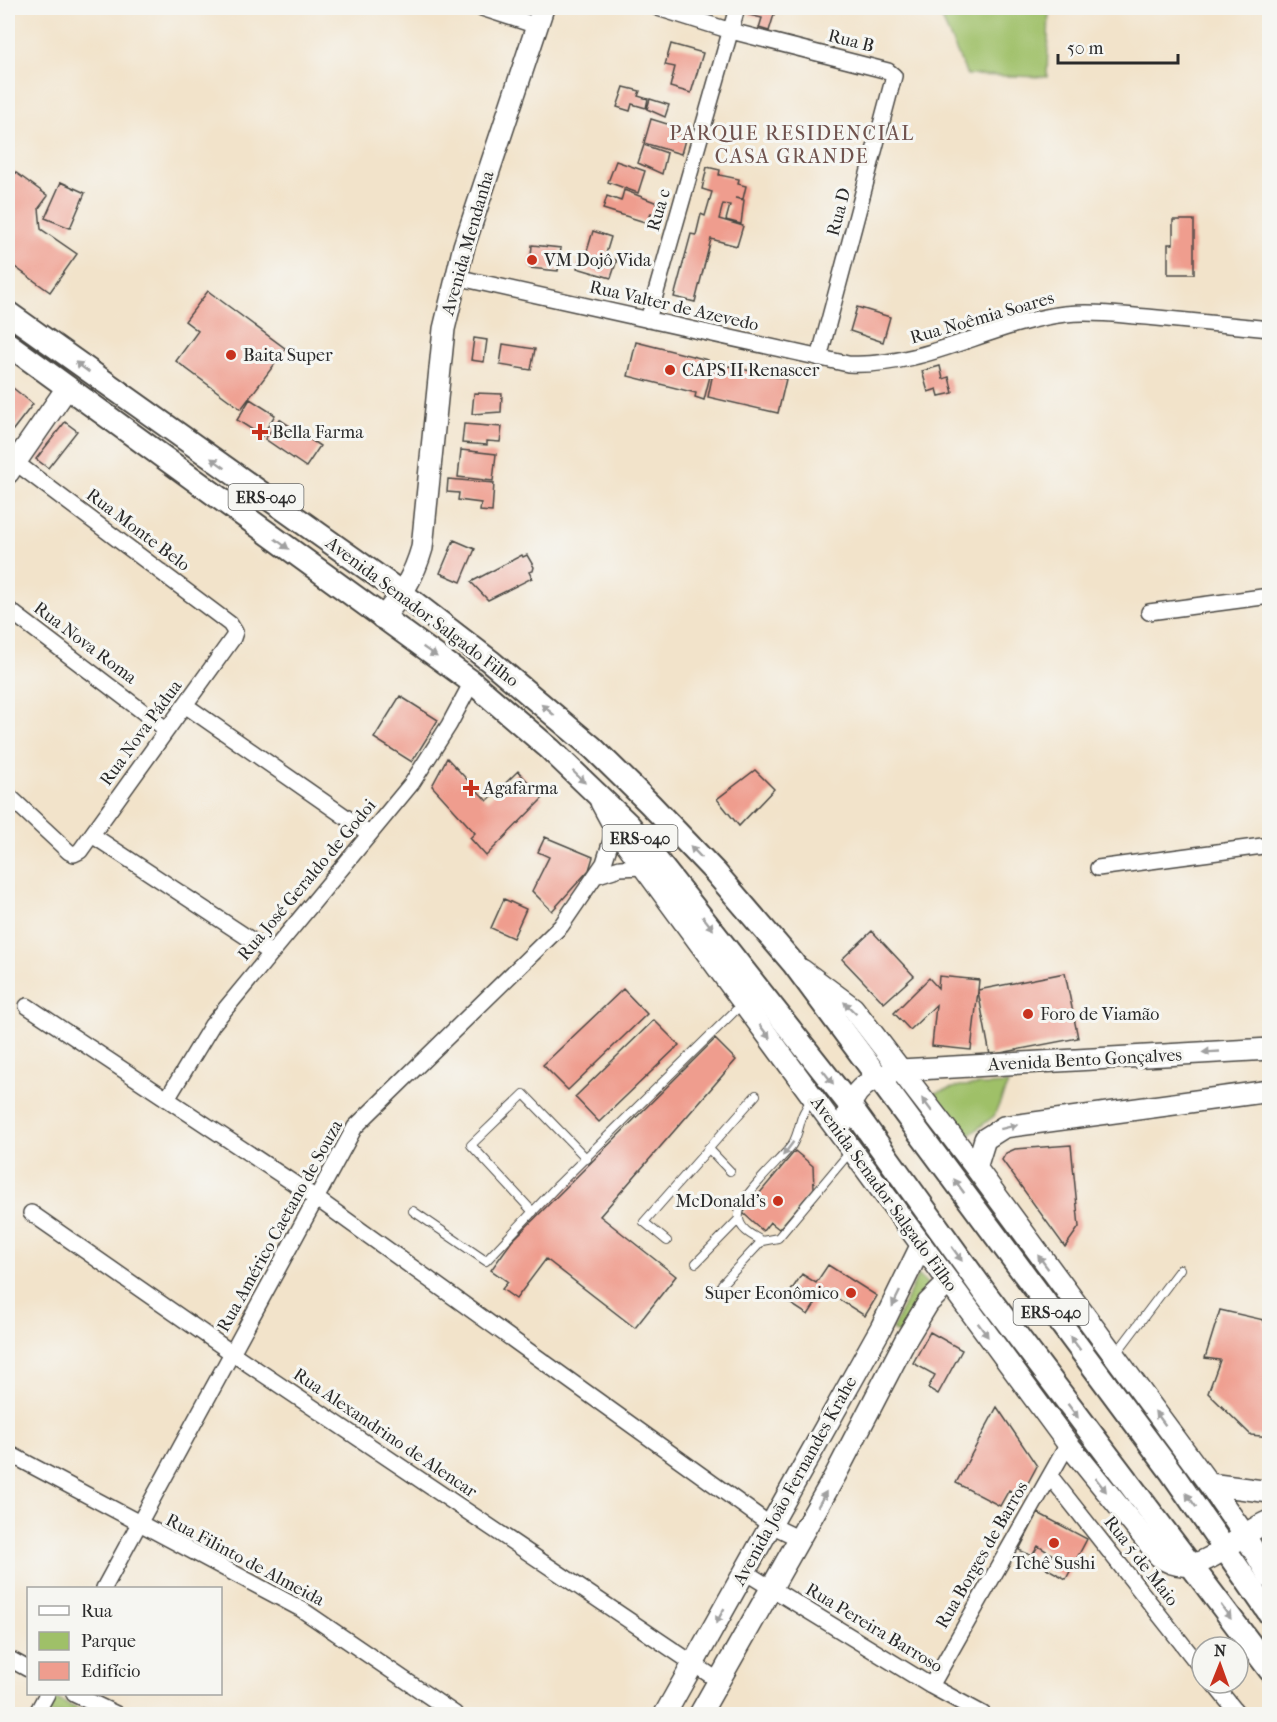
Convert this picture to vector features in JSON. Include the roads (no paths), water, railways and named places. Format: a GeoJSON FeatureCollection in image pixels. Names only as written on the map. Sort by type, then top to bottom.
{"type":"FeatureCollection","features":[{"type":"Feature","properties":{"kind":"main road","name":"Avenida Mendanha"},"geometry":{"type":"LineString","coordinates":[[382,618],[403,594],[415,571],[422,548],[444,329],[464,246],[540,17]]}},
{"type":"Feature","properties":{"kind":"main road","name":"Avenida Senador Salgado Filho"},"geometry":{"type":"LineString","coordinates":[[8,312],[403,594],[490,661],[592,748],[715,872],[793,963],[1225,1547],[1269,1614]]}},
{"type":"Feature","properties":{"kind":"main road","name":"Avenida Senador Salgado Filho"},"geometry":{"type":"LineString","coordinates":[[8,344],[472,682],[550,749],[629,825],[849,1104],[1084,1426],[1192,1565],[1269,1671]]}},
{"type":"Feature","properties":{"kind":"main road"},"geometry":{"type":"LineString","coordinates":[[11,467],[67,388]]}},
{"type":"Feature","properties":{"kind":"main road","name":"Avenida Senador Salgado Filho"},"geometry":{"type":"LineString","coordinates":[[598,796],[615,828],[643,867],[1068,1444],[1159,1556],[1175,1565],[1192,1565]]}},
{"type":"Feature","properties":{"kind":"main road","name":"Avenida Senador Salgado Filho"},"geometry":{"type":"LineString","coordinates":[[793,963],[853,1008],[976,1168],[1209,1484],[1244,1534],[1269,1578]]}},
{"type":"Feature","properties":{"kind":"main road"},"geometry":{"type":"LineString","coordinates":[[881,1046],[932,1069]]}},
{"type":"Feature","properties":{"kind":"main road","name":"Avenida Bento Gonçalves"},"geometry":{"type":"LineString","coordinates":[[878,1077],[900,1070],[1269,1048]]}},
{"type":"Feature","properties":{"kind":"main road"},"geometry":{"type":"LineString","coordinates":[[849,1147],[846,1128],[849,1104],[860,1087],[878,1077]]}},
{"type":"Feature","properties":{"kind":"main road"},"geometry":{"type":"LineString","coordinates":[[976,1168],[985,1139],[1004,1127],[1269,1091]]}},
{"type":"Feature","properties":{"kind":"main road","name":"Avenida João Fernandes Krahe"},"geometry":{"type":"LineString","coordinates":[[665,1714],[745,1572],[769,1524],[881,1328],[921,1246]]}},
{"type":"Feature","properties":{"kind":"main road","name":"Avenida João Fernandes Krahe"},"geometry":{"type":"LineString","coordinates":[[700,1714],[800,1539],[905,1341],[928,1303],[948,1283]]}},
{"type":"Feature","properties":{"kind":"main road"},"geometry":{"type":"LineString","coordinates":[[881,1328],[905,1341]]}},
{"type":"Feature","properties":{"kind":"main road"},"geometry":{"type":"LineString","coordinates":[[1209,1484],[1269,1492]]}},
{"type":"Feature","properties":{"kind":"main road"},"geometry":{"type":"LineString","coordinates":[[1192,1565],[1211,1560],[1244,1534],[1269,1521]]}},
{"type":"Feature","properties":{"kind":"street"},"geometry":{"type":"LineString","coordinates":[[482,8],[540,17]]}},
{"type":"Feature","properties":{"kind":"street","name":"Rua B"},"geometry":{"type":"LineString","coordinates":[[658,8],[730,31],[888,70],[894,76]]}},
{"type":"Feature","properties":{"kind":"street","name":"Rua c"},"geometry":{"type":"LineString","coordinates":[[648,320],[737,8]]}},
{"type":"Feature","properties":{"kind":"street","name":"Rua D"},"geometry":{"type":"LineString","coordinates":[[819,358],[894,76]]}},
{"type":"Feature","properties":{"kind":"street","name":"Rua Valter de Azevedo"},"geometry":{"type":"LineString","coordinates":[[456,277],[848,364]]}},
{"type":"Feature","properties":{"kind":"street","name":"Rua Noêmia Soares"},"geometry":{"type":"LineString","coordinates":[[848,364],[877,366],[907,360],[1030,321],[1065,314],[1102,313],[1269,329]]}},
{"type":"Feature","properties":{"kind":"street","name":"Rua Monte Belo"},"geometry":{"type":"LineString","coordinates":[[11,467],[230,624],[235,632]]}},
{"type":"Feature","properties":{"kind":"street"},"geometry":{"type":"LineString","coordinates":[[1149,612],[1269,596]]}},
{"type":"Feature","properties":{"kind":"street","name":"Rua Nova Roma"},"geometry":{"type":"LineString","coordinates":[[8,609],[167,730]]}},
{"type":"Feature","properties":{"kind":"street","name":"Rua Nova Pádua"},"geometry":{"type":"LineString","coordinates":[[8,795],[74,854],[80,851],[235,632]]}},
{"type":"Feature","properties":{"kind":"street","name":"Rua José Geraldo de Godoi"},"geometry":{"type":"LineString","coordinates":[[168,1099],[212,1025],[412,783],[449,725],[472,682]]}},
{"type":"Feature","properties":{"kind":"street"},"geometry":{"type":"LineString","coordinates":[[184,705],[370,834]]}},
{"type":"Feature","properties":{"kind":"street","name":"Rua Américo Caetano de Souza"},"geometry":{"type":"LineString","coordinates":[[105,1587],[355,1127],[561,926],[598,875],[609,852],[615,828]]}},
{"type":"Feature","properties":{"kind":"street"},"geometry":{"type":"LineString","coordinates":[[92,835],[271,953]]}},
{"type":"Feature","properties":{"kind":"street"},"geometry":{"type":"LineString","coordinates":[[1098,868],[1269,845]]}},
{"type":"Feature","properties":{"kind":"street"},"geometry":{"type":"LineString","coordinates":[[598,875],[620,868],[643,867]]}},
{"type":"Feature","properties":{"kind":"street"},"geometry":{"type":"LineString","coordinates":[[27,1006],[316,1198],[769,1524],[800,1539]]}},
{"type":"Feature","properties":{"kind":"street","name":"Rua Alexandrino de Alencar"},"geometry":{"type":"LineString","coordinates":[[31,1213],[232,1353],[719,1681]]}},
{"type":"Feature","properties":{"kind":"street","name":"Rua Borges de Barros"},"geometry":{"type":"LineString","coordinates":[[930,1686],[1068,1444]]}},
{"type":"Feature","properties":{"kind":"street","name":"Rua Filinto de Almeida"},"geometry":{"type":"LineString","coordinates":[[8,1453],[301,1610],[455,1714]]}},
{"type":"Feature","properties":{"kind":"street","name":"Rua 5 de Maio"},"geometry":{"type":"LineString","coordinates":[[1050,1476],[1190,1654]]}},
{"type":"Feature","properties":{"kind":"street","name":"Rua Pereira Barroso"},"geometry":{"type":"LineString","coordinates":[[745,1572],[930,1686],[983,1714]]}},
{"type":"Feature","properties":{"kind":"street"},"geometry":{"type":"LineString","coordinates":[[8,1658],[27,1668]]}},
{"type":"Feature","properties":{"kind":"street"},"geometry":{"type":"LineString","coordinates":[[36,1714],[46,1695]]}},
{"type":"Feature","properties":{"kind":"street"},"geometry":{"type":"LineString","coordinates":[[76,1695],[116,1714]]}},
{"type":"Feature","properties":{"kind":"street"},"geometry":{"type":"LineString","coordinates":[[1223,1695],[1238,1714]]}},
{"type":"Feature","properties":{"kind":"street"},"geometry":{"type":"LineString","coordinates":[[1223,1714],[1225,1698]]}},
{"type":"Feature","properties":{"kind":"lane"},"geometry":{"type":"LineString","coordinates":[[413,1211],[486,1261],[743,1003]]}},
{"type":"Feature","properties":{"kind":"lane"},"geometry":{"type":"LineString","coordinates":[[533,1212],[471,1145],[524,1094],[587,1159]]}},
{"type":"Feature","properties":{"kind":"lane"},"geometry":{"type":"LineString","coordinates":[[667,1241],[644,1222],[756,1095]]}},
{"type":"Feature","properties":{"kind":"lane"},"geometry":{"type":"LineString","coordinates":[[696,1263],[739,1219],[742,1203],[793,1143],[803,1109],[814,1098]]}},
{"type":"Feature","properties":{"kind":"lane"},"geometry":{"type":"LineString","coordinates":[[722,1284],[762,1241],[778,1238],[849,1147]]}},
{"type":"Feature","properties":{"kind":"lane"},"geometry":{"type":"LineString","coordinates":[[708,1148],[730,1171]]}},
{"type":"Feature","properties":{"kind":"lane"},"geometry":{"type":"LineString","coordinates":[[739,1219],[746,1231],[762,1241]]}},
{"type":"Feature","properties":{"kind":"lane"},"geometry":{"type":"LineString","coordinates":[[1114,1357],[1180,1269]]}},
{"type":"Feature","properties":{"kind":"place","name":"VM Dojô Vida"},"geometry":{"type":"Point","coordinates":[532,260]}},
{"type":"Feature","properties":{"kind":"place","name":"Baita Super"},"geometry":{"type":"Point","coordinates":[231,355]}},
{"type":"Feature","properties":{"kind":"place","name":"CAPS II Renascer"},"geometry":{"type":"Point","coordinates":[670,370]}},
{"type":"Feature","properties":{"kind":"place","name":"Bella Farma"},"geometry":{"type":"Point","coordinates":[260,432]}},
{"type":"Feature","properties":{"kind":"place","name":"Agafarma"},"geometry":{"type":"Point","coordinates":[471,788]}},
{"type":"Feature","properties":{"kind":"place","name":"Foro de Viamão"},"geometry":{"type":"Point","coordinates":[1028,1014]}},
{"type":"Feature","properties":{"kind":"place","name":"McDonald's"},"geometry":{"type":"Point","coordinates":[778,1201]}},
{"type":"Feature","properties":{"kind":"place","name":"Super Econômico"},"geometry":{"type":"Point","coordinates":[851,1293]}},
{"type":"Feature","properties":{"kind":"place","name":"Tchê Sushi"},"geometry":{"type":"Point","coordinates":[1054,1543]}},
{"type":"Feature","properties":{"kind":"district","name":"PARQUE RESIDENCIAL CASA GRANDE"},"geometry":{"type":"Point","coordinates":[792,144]}}]}
